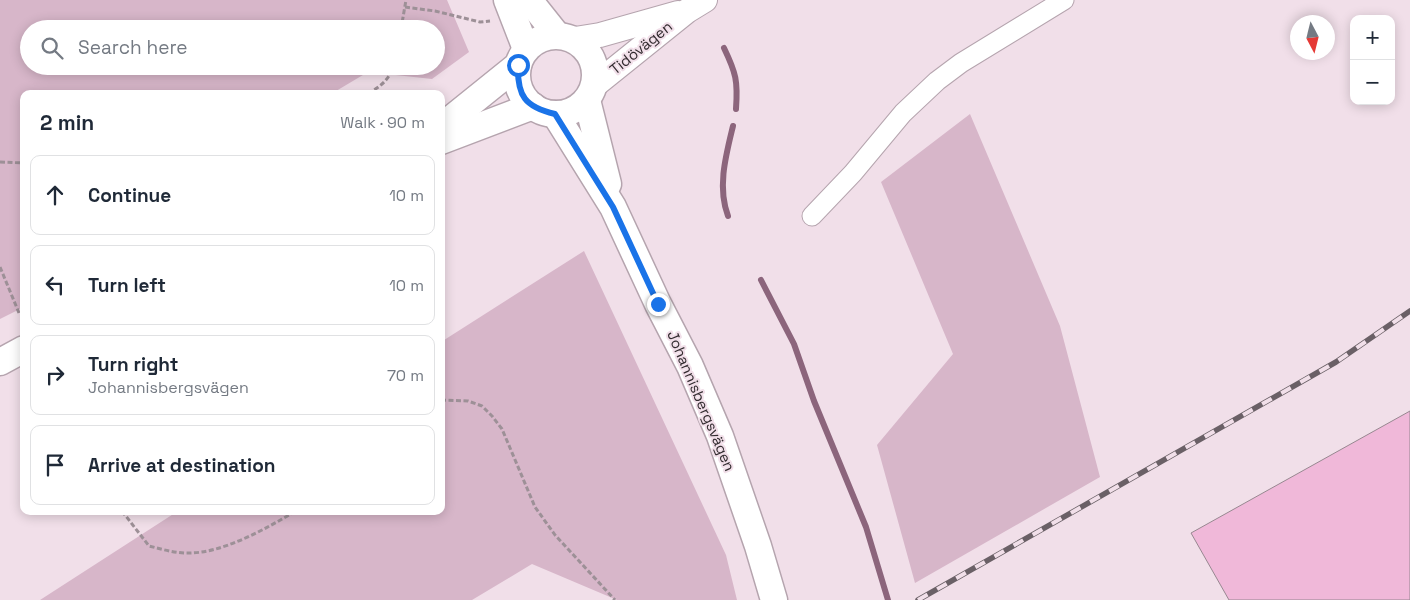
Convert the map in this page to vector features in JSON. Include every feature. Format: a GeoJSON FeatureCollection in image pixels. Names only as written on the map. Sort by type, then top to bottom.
{"type":"FeatureCollection","features":[{"type":"Feature","properties":{"kind":"main road"},"geometry":{"type":"LineString","coordinates":[[445,140],[544,110],[573,111],[591,92],[595,67],[588,51],[516,3]]}},
{"type":"Feature","properties":{"kind":"main road"},"geometry":{"type":"LineString","coordinates":[[516,3],[522,57],[517,83],[524,99],[544,110]]}},
{"type":"Feature","properties":{"kind":"main road"},"geometry":{"type":"LineString","coordinates":[[445,124],[522,57],[540,38],[566,37]]}},
{"type":"Feature","properties":{"kind":"main road","name":"Johannisbergsvägen"},"geometry":{"type":"LineString","coordinates":[[591,92],[613,207]]}},
{"type":"Feature","properties":{"kind":"main road","name":"Johannisbergsvägen"},"geometry":{"type":"LineString","coordinates":[[544,110],[613,207],[658,304],[690,366],[720,436],[758,546],[774,600]]}},
{"type":"Feature","properties":{"kind":"main road"},"geometry":{"type":"LineString","coordinates":[[0,362],[20,351]]}},
{"type":"Feature","properties":{"kind":"street"},"geometry":{"type":"LineString","coordinates":[[812,216],[853,173],[903,113],[938,80],[961,63],[1064,0]]}},
{"type":"Feature","properties":{"kind":"street","name":"Tidövägen"},"geometry":{"type":"LineString","coordinates":[[566,37],[600,35],[696,5]]}},
{"type":"Feature","properties":{"kind":"street","name":"Tidövägen"},"geometry":{"type":"LineString","coordinates":[[591,92],[696,5]]}},
{"type":"Feature","properties":{"kind":"path"},"geometry":{"type":"LineString","coordinates":[[402,20],[406,0]]}},
{"type":"Feature","properties":{"kind":"path"},"geometry":{"type":"LineString","coordinates":[[405,6],[436,11],[480,22],[495,20],[516,3]]}},
{"type":"Feature","properties":{"kind":"path"},"geometry":{"type":"LineString","coordinates":[[374,90],[384,84],[390,75]]}},
{"type":"Feature","properties":{"kind":"path"},"geometry":{"type":"LineString","coordinates":[[0,162],[20,163]]}},
{"type":"Feature","properties":{"kind":"path"},"geometry":{"type":"LineString","coordinates":[[0,267],[19,313]]}},
{"type":"Feature","properties":{"kind":"path"},"geometry":{"type":"LineString","coordinates":[[445,400],[468,401],[482,406],[492,416],[502,429],[535,507],[555,535],[615,600]]}},
{"type":"Feature","properties":{"kind":"path"},"geometry":{"type":"LineString","coordinates":[[125,515],[149,546],[188,553],[222,547],[257,532],[289,515]]}},
{"type":"Feature","properties":{"kind":"shaded area"},"geometry":{"type":"Polygon","coordinates":[[[0,0],[447,0],[469,52],[445,70],[445,20],[20,20],[20,75],[363,75],[338,90],[20,90],[20,309],[0,319],[0,0]]]}},
{"type":"Feature","properties":{"kind":"shaded area"},"geometry":{"type":"Polygon","coordinates":[[[395,75],[437,75],[432,79],[395,75]]]}},
{"type":"Feature","properties":{"kind":"shaded area"},"geometry":{"type":"Polygon","coordinates":[[[970,114],[1060,326],[1100,477],[915,583],[877,445],[953,354],[881,182],[970,114]]]}},
{"type":"Feature","properties":{"kind":"shaded area"},"geometry":{"type":"Polygon","coordinates":[[[584,251],[726,555],[737,600],[617,600],[532,564],[472,600],[40,600],[172,515],[445,515],[445,339],[584,251]]]}},
{"type":"Feature","properties":{"kind":"building"},"geometry":{"type":"Polygon","coordinates":[[[1410,411],[1410,600],[1229,600],[1191,533],[1410,411]]]}},
{"type":"Feature","properties":{"kind":"waterway"},"geometry":{"type":"LineString","coordinates":[[724,48],[735,77],[737,91],[736,109]]}},
{"type":"Feature","properties":{"kind":"waterway"},"geometry":{"type":"LineString","coordinates":[[728,216],[723,194],[723,182],[725,160],[733,126]]}},
{"type":"Feature","properties":{"kind":"waterway"},"geometry":{"type":"LineString","coordinates":[[761,280],[794,344],[814,401],[866,527],[888,600]]}},
{"type":"Feature","properties":{"kind":"railway"},"geometry":{"type":"LineString","coordinates":[[918,600],[1336,362],[1410,311]]}},
{"type":"Feature","properties":{"kind":"route"},"geometry":{"type":"LineString","coordinates":[[518,65],[517,83],[524,99],[538,110],[555,114],[613,207],[658,304]]}}]}
